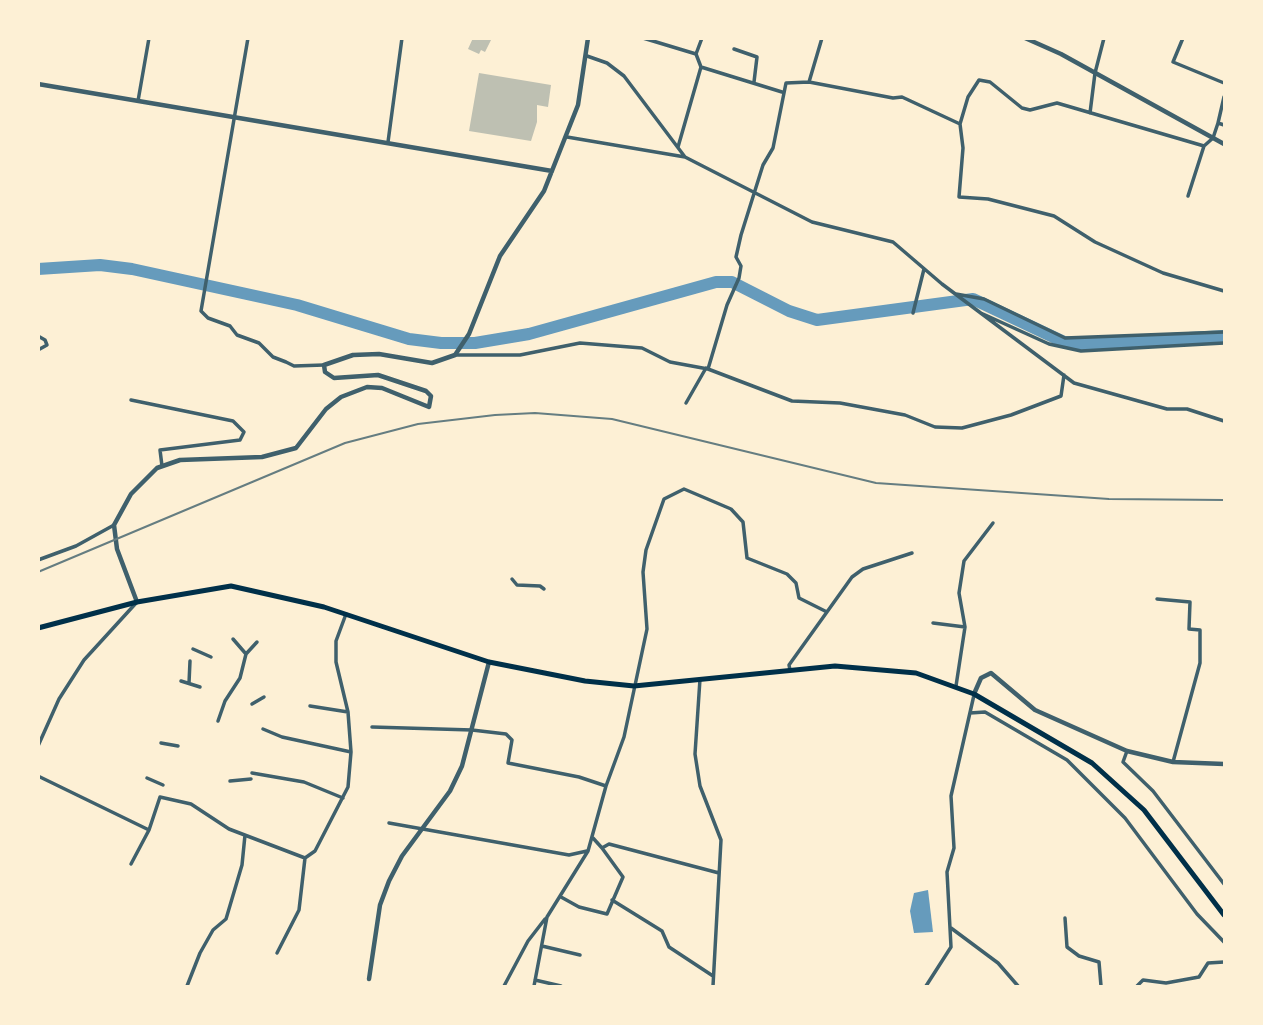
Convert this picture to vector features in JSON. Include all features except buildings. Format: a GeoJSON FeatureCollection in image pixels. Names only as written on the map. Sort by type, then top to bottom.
{"type":"FeatureCollection","features":[{"type":"Feature","properties":{"kind":"main road"},"geometry":{"type":"LineString","coordinates":[[38,628],[137,602],[231,586],[346,614],[489,662],[585,681],[634,686],[835,666],[886,668],[933,677],[974,694],[1092,763],[1128,792],[1224,915]]}},
{"type":"Feature","properties":{"kind":"street"},"geometry":{"type":"LineString","coordinates":[[138,101],[149,38]]}},
{"type":"Feature","properties":{"kind":"street"},"geometry":{"type":"LineString","coordinates":[[248,38],[203,315],[225,323],[237,335],[259,342],[273,357],[294,366],[324,365],[354,355],[379,354],[432,363],[455,355],[520,355],[593,343],[642,348],[670,362],[707,368],[792,401],[840,403],[905,415],[936,427],[962,428],[1011,415],[1061,396],[1064,375]]}},
{"type":"Feature","properties":{"kind":"street"},"geometry":{"type":"LineString","coordinates":[[388,142],[402,38]]}},
{"type":"Feature","properties":{"kind":"street"},"geometry":{"type":"LineString","coordinates":[[455,355],[466,339],[500,256],[544,191],[578,104],[588,38]]}},
{"type":"Feature","properties":{"kind":"street"},"geometry":{"type":"LineString","coordinates":[[643,38],[696,54]]}},
{"type":"Feature","properties":{"kind":"street"},"geometry":{"type":"LineString","coordinates":[[678,148],[701,67],[696,54],[702,38]]}},
{"type":"Feature","properties":{"kind":"street"},"geometry":{"type":"LineString","coordinates":[[808,82],[822,38]]}},
{"type":"Feature","properties":{"kind":"street"},"geometry":{"type":"LineString","coordinates":[[1025,38],[1224,144]]}},
{"type":"Feature","properties":{"kind":"street"},"geometry":{"type":"LineString","coordinates":[[1090,113],[1095,73],[1104,38]]}},
{"type":"Feature","properties":{"kind":"street"},"geometry":{"type":"LineString","coordinates":[[1183,38],[1173,62],[1224,83]]}},
{"type":"Feature","properties":{"kind":"street"},"geometry":{"type":"LineString","coordinates":[[734,49],[757,57],[754,82]]}},
{"type":"Feature","properties":{"kind":"street"},"geometry":{"type":"LineString","coordinates":[[587,56],[607,63],[624,76],[685,157]]}},
{"type":"Feature","properties":{"kind":"street"},"geometry":{"type":"LineString","coordinates":[[701,67],[782,92]]}},
{"type":"Feature","properties":{"kind":"street"},"geometry":{"type":"LineString","coordinates":[[1204,146],[1056,103],[1030,110],[1022,108],[990,82],[979,80],[968,97],[960,124],[963,148],[959,197],[988,199],[1054,216],[1095,242],[1163,273],[1224,291]]}},
{"type":"Feature","properties":{"kind":"street"},"geometry":{"type":"LineString","coordinates":[[686,403],[707,368],[739,278],[741,266],[736,257],[763,165],[773,148],[782,92],[786,83],[808,82],[893,98],[902,97],[960,124]]}},
{"type":"Feature","properties":{"kind":"street"},"geometry":{"type":"LineString","coordinates":[[38,84],[552,171]]}},
{"type":"Feature","properties":{"kind":"street"},"geometry":{"type":"LineString","coordinates":[[1188,196],[1204,146],[1213,138],[1224,97]]}},
{"type":"Feature","properties":{"kind":"street"},"geometry":{"type":"LineString","coordinates":[[1218,123],[1224,125]]}},
{"type":"Feature","properties":{"kind":"street"},"geometry":{"type":"LineString","coordinates":[[567,136],[685,157],[754,195],[812,222],[893,242],[968,304],[1064,375],[1087,387],[1167,409],[1187,409],[1224,421]]}},
{"type":"Feature","properties":{"kind":"street"},"geometry":{"type":"LineString","coordinates":[[914,311],[924,269]]}},
{"type":"Feature","properties":{"kind":"street"},"geometry":{"type":"LineString","coordinates":[[956,294],[984,299],[1066,338],[1224,332]]}},
{"type":"Feature","properties":{"kind":"street"},"geometry":{"type":"LineString","coordinates":[[981,314],[1070,350],[1111,352],[1224,343]]}},
{"type":"Feature","properties":{"kind":"street"},"geometry":{"type":"LineString","coordinates":[[1198,334],[1198,343]]}},
{"type":"Feature","properties":{"kind":"street"},"geometry":{"type":"LineString","coordinates":[[38,336],[46,340],[47,345],[38,349]]}},
{"type":"Feature","properties":{"kind":"street"},"geometry":{"type":"LineString","coordinates":[[38,746],[59,699],[84,660],[137,602],[114,536],[114,526],[131,494],[149,474],[162,466],[207,457],[262,457],[296,448],[327,409],[356,389],[376,387],[424,407],[431,402],[431,396],[426,391],[392,379],[368,375],[344,380],[334,378],[325,372],[324,365]]}},
{"type":"Feature","properties":{"kind":"street"},"geometry":{"type":"LineString","coordinates":[[131,400],[233,421],[244,432],[240,440],[160,450],[162,466]]}},
{"type":"Feature","properties":{"kind":"street"},"geometry":{"type":"LineString","coordinates":[[504,986],[528,941],[561,897],[588,851],[593,837],[606,786],[624,737],[647,629],[643,572],[646,550],[664,499],[684,489],[731,509],[743,522],[747,558],[787,574],[796,583],[799,598],[827,612]]}},
{"type":"Feature","properties":{"kind":"street"},"geometry":{"type":"LineString","coordinates":[[956,686],[965,627],[959,593],[964,561],[993,523]]}},
{"type":"Feature","properties":{"kind":"street"},"geometry":{"type":"LineString","coordinates":[[38,560],[76,546],[114,526]]}},
{"type":"Feature","properties":{"kind":"street"},"geometry":{"type":"LineString","coordinates":[[790,670],[789,665],[852,577],[863,569],[912,553]]}},
{"type":"Feature","properties":{"kind":"street"},"geometry":{"type":"LineString","coordinates":[[512,579],[517,585],[540,586],[544,590]]}},
{"type":"Feature","properties":{"kind":"street"},"geometry":{"type":"LineString","coordinates":[[1157,599],[1190,602],[1189,629],[1200,630],[1200,663],[1173,762]]}},
{"type":"Feature","properties":{"kind":"street"},"geometry":{"type":"LineString","coordinates":[[277,953],[299,909],[305,858],[315,851],[348,787],[351,752],[348,712],[336,662],[337,641],[346,614]]}},
{"type":"Feature","properties":{"kind":"street"},"geometry":{"type":"LineString","coordinates":[[933,623],[965,627]]}},
{"type":"Feature","properties":{"kind":"street"},"geometry":{"type":"LineString","coordinates":[[233,639],[246,654]]}},
{"type":"Feature","properties":{"kind":"street"},"geometry":{"type":"LineString","coordinates":[[218,721],[225,701],[240,678],[246,654],[257,642]]}},
{"type":"Feature","properties":{"kind":"street"},"geometry":{"type":"LineString","coordinates":[[193,649],[211,657]]}},
{"type":"Feature","properties":{"kind":"street"},"geometry":{"type":"LineString","coordinates":[[189,683],[190,661]]}},
{"type":"Feature","properties":{"kind":"street"},"geometry":{"type":"LineString","coordinates":[[369,979],[380,905],[402,856],[450,790],[462,766],[489,662]]}},
{"type":"Feature","properties":{"kind":"street"},"geometry":{"type":"LineString","coordinates":[[926,986],[951,947],[947,872],[954,848],[951,796],[974,694],[981,678],[991,673],[1035,710],[1127,751],[1173,762],[1224,764]]}},
{"type":"Feature","properties":{"kind":"street"},"geometry":{"type":"LineString","coordinates":[[700,679],[695,754],[700,786],[721,840],[713,986]]}},
{"type":"Feature","properties":{"kind":"street"},"geometry":{"type":"LineString","coordinates":[[181,681],[200,687]]}},
{"type":"Feature","properties":{"kind":"street"},"geometry":{"type":"LineString","coordinates":[[252,704],[264,697]]}},
{"type":"Feature","properties":{"kind":"street"},"geometry":{"type":"LineString","coordinates":[[310,706],[348,712]]}},
{"type":"Feature","properties":{"kind":"street"},"geometry":{"type":"LineString","coordinates":[[970,713],[985,712],[1067,760],[1125,818],[1197,914],[1224,942]]}},
{"type":"Feature","properties":{"kind":"street"},"geometry":{"type":"LineString","coordinates":[[372,727],[472,730],[511,736],[508,763],[579,777],[606,786]]}},
{"type":"Feature","properties":{"kind":"street"},"geometry":{"type":"LineString","coordinates":[[263,729],[282,737],[351,752]]}},
{"type":"Feature","properties":{"kind":"street"},"geometry":{"type":"LineString","coordinates":[[161,743],[178,746]]}},
{"type":"Feature","properties":{"kind":"street"},"geometry":{"type":"LineString","coordinates":[[1127,751],[1123,762],[1162,802],[1224,884]]}},
{"type":"Feature","properties":{"kind":"street"},"geometry":{"type":"LineString","coordinates":[[252,773],[304,782],[344,798]]}},
{"type":"Feature","properties":{"kind":"street"},"geometry":{"type":"LineString","coordinates":[[38,776],[149,830]]}},
{"type":"Feature","properties":{"kind":"street"},"geometry":{"type":"LineString","coordinates":[[147,778],[163,785]]}},
{"type":"Feature","properties":{"kind":"street"},"geometry":{"type":"LineString","coordinates":[[230,780],[251,779]]}},
{"type":"Feature","properties":{"kind":"street"},"geometry":{"type":"LineString","coordinates":[[131,864],[149,830],[160,797],[191,804],[245,835],[305,858]]}},
{"type":"Feature","properties":{"kind":"street"},"geometry":{"type":"LineString","coordinates":[[390,823],[569,855],[588,851]]}},
{"type":"Feature","properties":{"kind":"street"},"geometry":{"type":"LineString","coordinates":[[187,986],[200,953],[213,930],[226,919],[242,864],[245,835]]}},
{"type":"Feature","properties":{"kind":"street"},"geometry":{"type":"LineString","coordinates":[[561,897],[579,907],[607,914],[622,877],[593,837]]}},
{"type":"Feature","properties":{"kind":"street"},"geometry":{"type":"LineString","coordinates":[[602,848],[609,844],[719,873]]}},
{"type":"Feature","properties":{"kind":"street"},"geometry":{"type":"LineString","coordinates":[[612,900],[662,931],[669,947],[713,976]]}},
{"type":"Feature","properties":{"kind":"street"},"geometry":{"type":"LineString","coordinates":[[534,986],[547,917]]}},
{"type":"Feature","properties":{"kind":"street"},"geometry":{"type":"LineString","coordinates":[[1066,918],[1067,947],[1079,956],[1099,962],[1101,986]]}},
{"type":"Feature","properties":{"kind":"street"},"geometry":{"type":"LineString","coordinates":[[951,928],[998,963],[1018,986]]}},
{"type":"Feature","properties":{"kind":"street"},"geometry":{"type":"LineString","coordinates":[[542,946],[580,955]]}},
{"type":"Feature","properties":{"kind":"street"},"geometry":{"type":"LineString","coordinates":[[1137,986],[1143,980],[1166,983],[1199,977],[1208,963],[1224,962]]}},
{"type":"Feature","properties":{"kind":"street"},"geometry":{"type":"LineString","coordinates":[[536,980],[561,986]]}},
{"type":"Feature","properties":{"kind":"water"},"geometry":{"type":"Polygon","coordinates":[[[928,890],[933,932],[914,933],[910,911],[914,893],[928,890]]]}},
{"type":"Feature","properties":{"kind":"waterway"},"geometry":{"type":"LineString","coordinates":[[38,269],[100,265],[132,269],[297,305],[409,339],[441,343],[475,343],[529,334],[716,282],[732,282],[789,311],[817,320],[973,299],[1064,342],[1082,344],[1224,336]]}},
{"type":"Feature","properties":{"kind":"railway"},"geometry":{"type":"LineString","coordinates":[[38,572],[345,443],[418,424],[495,415],[535,413],[612,419],[876,483],[1109,499],[1224,500]]}}]}
